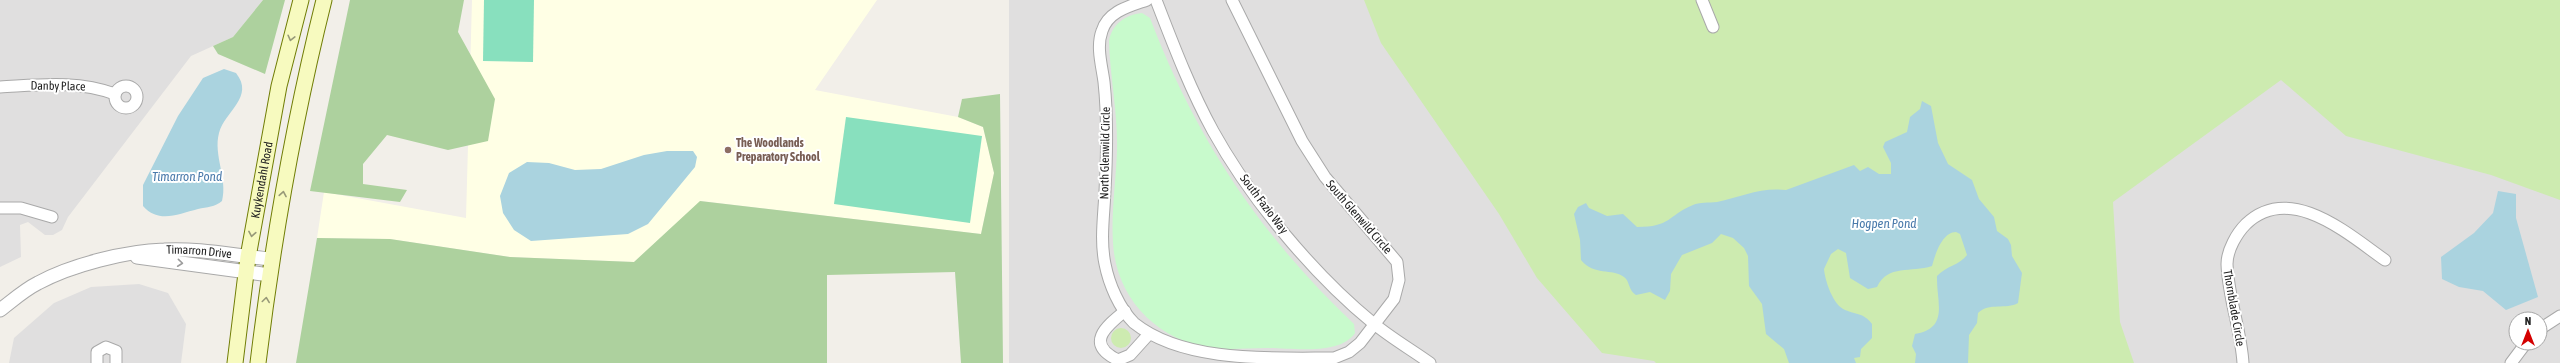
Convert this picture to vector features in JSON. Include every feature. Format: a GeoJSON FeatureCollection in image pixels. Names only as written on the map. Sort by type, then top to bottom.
{"type":"FeatureCollection","features":[{"type":"Feature","properties":{"kind":"main road","name":"Kuykendahl Road"},"geometry":{"type":"LineString","coordinates":[[234,363],[247,264],[278,86],[301,0]]}},
{"type":"Feature","properties":{"kind":"main road","name":"Kuykendahl Road"},"geometry":{"type":"LineString","coordinates":[[258,363],[271,260],[300,97],[324,0]]}},
{"type":"Feature","properties":{"kind":"street","name":"North Glenwild Circle"},"geometry":{"type":"LineString","coordinates":[[1111,284],[1103,242],[1108,145],[1100,42],[1102,31],[1112,16],[1124,8],[1147,0]]}},
{"type":"Feature","properties":{"kind":"street","name":"South Fazio Way"},"geometry":{"type":"LineString","coordinates":[[1156,0],[1193,91],[1213,131],[1244,178],[1315,268],[1374,324],[1430,363]]}},
{"type":"Feature","properties":{"kind":"street","name":"South Glenwild Circle"},"geometry":{"type":"LineString","coordinates":[[1111,284],[1124,311],[1135,323],[1149,334],[1176,348],[1198,356],[1219,358],[1334,358],[1350,352],[1360,342],[1394,299],[1399,280],[1398,262],[1325,177],[1302,141],[1232,0]]}},
{"type":"Feature","properties":{"kind":"street"},"geometry":{"type":"LineString","coordinates":[[1702,0],[1713,27]]}},
{"type":"Feature","properties":{"kind":"street","name":"Danby Place"},"geometry":{"type":"LineString","coordinates":[[0,87],[46,84],[78,85],[98,88],[115,94]]}},
{"type":"Feature","properties":{"kind":"street"},"geometry":{"type":"LineString","coordinates":[[0,208],[20,208],[52,217]]}},
{"type":"Feature","properties":{"kind":"street","name":"Thornblade Circle"},"geometry":{"type":"LineString","coordinates":[[2243,363],[2227,263],[2236,234],[2254,217],[2276,208],[2300,209],[2331,223],[2385,260]]}},
{"type":"Feature","properties":{"kind":"street","name":"Timarron Drive"},"geometry":{"type":"LineString","coordinates":[[0,310],[38,283],[81,266],[128,255],[164,250],[201,251],[247,264],[270,275]]}},
{"type":"Feature","properties":{"kind":"street","name":"Timarron Drive"},"geometry":{"type":"LineString","coordinates":[[247,264],[271,260]]}},
{"type":"Feature","properties":{"kind":"street"},"geometry":{"type":"LineString","coordinates":[[1124,311],[1103,329],[1100,342],[1105,354],[1118,360],[1130,355],[1149,334]]}},
{"type":"Feature","properties":{"kind":"street"},"geometry":{"type":"LineString","coordinates":[[2548,324],[2560,316]]}},
{"type":"Feature","properties":{"kind":"street"},"geometry":{"type":"LineString","coordinates":[[97,363],[97,352],[106,347],[116,351],[118,358],[116,363]]}},
{"type":"Feature","properties":{"kind":"street"},"geometry":{"type":"LineString","coordinates":[[2512,363],[2520,351]]}},
{"type":"Feature","properties":{"kind":"shaded area"},"geometry":{"type":"Polygon","coordinates":[[[0,0],[263,0],[233,37],[191,56],[68,217],[62,230],[53,235],[45,235],[28,222],[20,225],[21,257],[0,267],[0,0]]]}},
{"type":"Feature","properties":{"kind":"shaded area","name":"The Woodlands Preparatory School"},"geometry":{"type":"Polygon","coordinates":[[[472,0],[877,0],[815,90],[958,117],[983,127],[994,173],[981,234],[701,201],[634,262],[510,257],[390,239],[317,238],[324,192],[466,218],[472,0]]]}},
{"type":"Feature","properties":{"kind":"shaded area"},"geometry":{"type":"Polygon","coordinates":[[[1009,0],[2560,0],[2560,363],[1009,363],[1009,0]]]}},
{"type":"Feature","properties":{"kind":"shaded area"},"geometry":{"type":"Polygon","coordinates":[[[139,284],[168,293],[186,324],[181,363],[9,363],[14,338],[54,303],[91,287],[139,284]]]}},
{"type":"Feature","properties":{"kind":"green space"},"geometry":{"type":"Polygon","coordinates":[[[263,0],[285,0],[265,74],[218,54],[213,46],[233,37],[263,0]]]}},
{"type":"Feature","properties":{"kind":"green space"},"geometry":{"type":"Polygon","coordinates":[[[350,0],[464,0],[458,32],[495,99],[488,141],[448,150],[387,135],[363,164],[363,184],[407,190],[400,202],[310,191],[350,0]]]}},
{"type":"Feature","properties":{"kind":"green space"},"geometry":{"type":"Polygon","coordinates":[[[484,0],[534,0],[533,62],[483,61],[484,0]]]}},
{"type":"Feature","properties":{"kind":"green space"},"geometry":{"type":"Polygon","coordinates":[[[1364,0],[2560,0],[2560,200],[2491,175],[2346,136],[2281,80],[2113,202],[2120,322],[2134,363],[1656,363],[1654,361],[1602,353],[1537,278],[1499,214],[1381,43],[1364,0]]]}},
{"type":"Feature","properties":{"kind":"green space"},"geometry":{"type":"Polygon","coordinates":[[[1142,13],[1150,18],[1168,62],[1188,104],[1210,145],[1234,183],[1260,220],[1289,256],[1354,324],[1355,333],[1348,340],[1327,348],[1314,349],[1212,348],[1192,344],[1174,337],[1143,314],[1131,299],[1122,282],[1116,263],[1113,243],[1117,136],[1109,41],[1113,30],[1120,21],[1130,16],[1142,13]]]}},
{"type":"Feature","properties":{"kind":"green space"},"geometry":{"type":"Polygon","coordinates":[[[1000,94],[1003,363],[961,363],[955,272],[827,275],[827,363],[296,363],[317,238],[390,239],[510,257],[634,262],[700,201],[981,234],[994,173],[983,127],[958,117],[962,99],[1000,94]]]}},
{"type":"Feature","properties":{"kind":"green space"},"geometry":{"type":"Polygon","coordinates":[[[846,117],[982,136],[970,223],[834,204],[846,117]]]}},
{"type":"Feature","properties":{"kind":"green space"},"geometry":{"type":"Polygon","coordinates":[[[1121,328],[1128,331],[1131,338],[1128,345],[1121,348],[1114,345],[1111,338],[1114,331],[1121,328]]]}},
{"type":"Feature","properties":{"kind":"water","name":"Timarron Pond"},"geometry":{"type":"Polygon","coordinates":[[[224,69],[236,73],[241,82],[242,89],[241,97],[222,125],[219,133],[218,150],[223,184],[222,201],[214,206],[176,215],[162,216],[149,212],[143,206],[143,185],[178,116],[203,78],[224,69]]]}},
{"type":"Feature","properties":{"kind":"water","name":"Hogpen Pond"},"geometry":{"type":"Polygon","coordinates":[[[1922,101],[1931,106],[1938,143],[1948,164],[1972,180],[1979,199],[1994,217],[1997,231],[2008,239],[2011,245],[2012,256],[2022,273],[2018,303],[2008,306],[1987,308],[1978,313],[1977,323],[1969,335],[1968,363],[1915,363],[1916,354],[1912,346],[1915,334],[1926,331],[1933,326],[1937,320],[1939,304],[1937,276],[1944,270],[1961,261],[1967,255],[1960,234],[1956,232],[1951,233],[1943,240],[1937,250],[1932,266],[1894,272],[1887,275],[1877,287],[1868,289],[1850,278],[1846,253],[1838,249],[1831,254],[1824,269],[1826,280],[1833,298],[1845,310],[1863,316],[1872,324],[1872,338],[1861,349],[1860,357],[1854,358],[1856,363],[1789,363],[1784,349],[1766,334],[1762,304],[1749,286],[1748,256],[1744,248],[1733,238],[1721,234],[1712,243],[1682,255],[1671,274],[1670,291],[1665,300],[1650,292],[1636,295],[1633,293],[1624,277],[1619,274],[1597,270],[1586,265],[1581,260],[1580,240],[1574,214],[1578,207],[1586,203],[1589,208],[1607,216],[1623,214],[1637,227],[1648,227],[1663,223],[1695,204],[1717,202],[1759,191],[1777,189],[1786,190],[1854,165],[1860,171],[1868,167],[1879,174],[1891,174],[1891,163],[1883,147],[1885,142],[1907,132],[1910,117],[1920,109],[1922,101]]]}},
{"type":"Feature","properties":{"kind":"water"},"geometry":{"type":"Polygon","coordinates":[[[667,151],[693,151],[697,157],[695,167],[648,224],[628,234],[531,241],[514,230],[503,213],[500,196],[509,173],[527,162],[549,163],[575,170],[601,169],[644,155],[667,151]]]}},
{"type":"Feature","properties":{"kind":"water"},"geometry":{"type":"Polygon","coordinates":[[[2498,191],[2516,194],[2516,218],[2538,297],[2506,310],[2483,291],[2459,287],[2442,279],[2441,257],[2474,233],[2493,213],[2498,191]]]}},
{"type":"Feature","properties":{"kind":"place","name":"The Woodlands Preparatory School"},"geometry":{"type":"Point","coordinates":[728,150]}}]}
